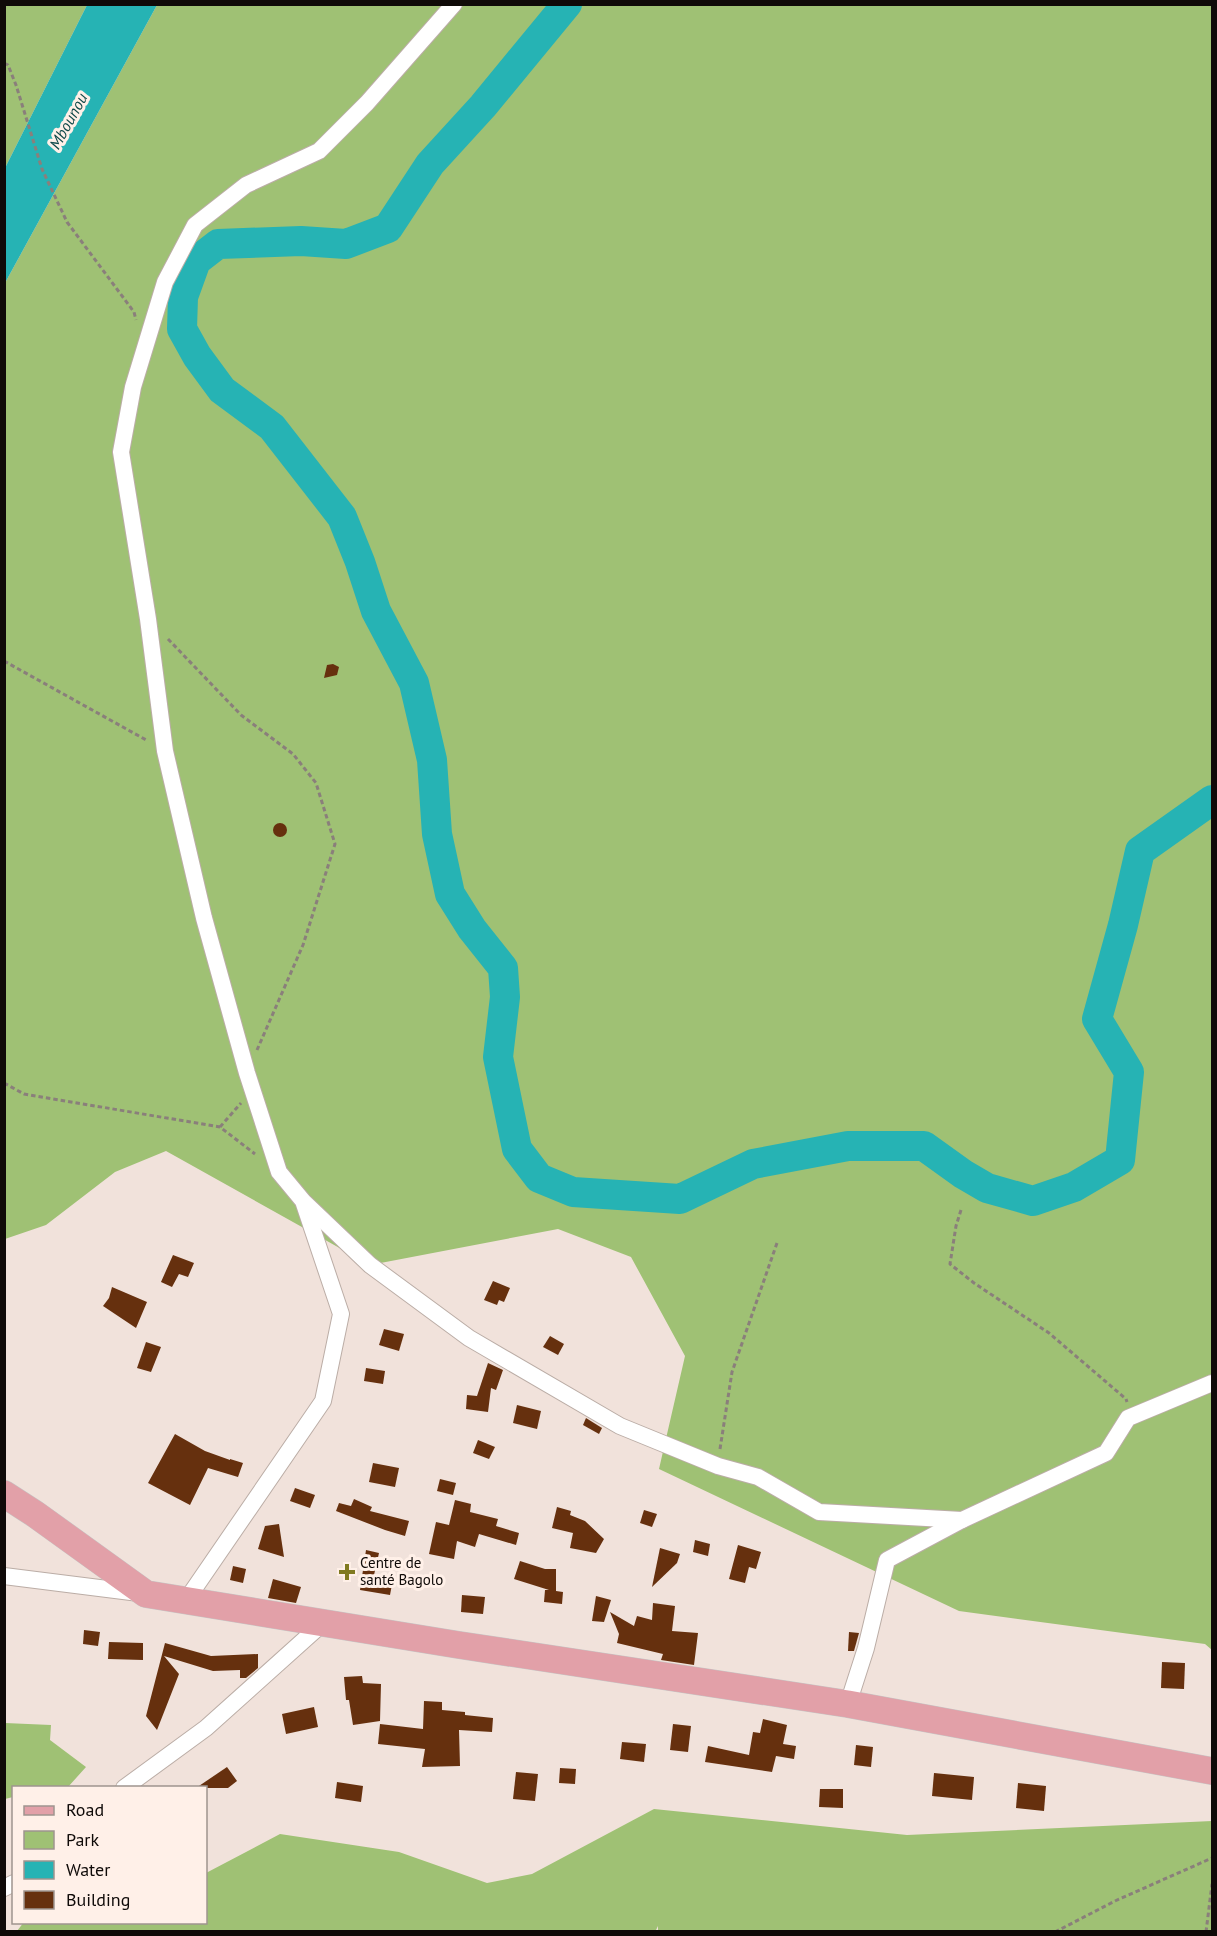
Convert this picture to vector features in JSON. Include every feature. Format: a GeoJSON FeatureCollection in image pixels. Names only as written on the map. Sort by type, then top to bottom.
{"type":"FeatureCollection","features":[{"type":"Feature","properties":{"kind":"main road"},"geometry":{"type":"LineString","coordinates":[[4,1494],[146,1594],[185,1602],[216,1604],[323,1623],[848,1704],[1212,1771]]}},
{"type":"Feature","properties":{"kind":"street"},"geometry":{"type":"LineString","coordinates":[[454,4],[368,103],[319,151],[246,185],[195,225],[165,282],[133,387],[121,452],[148,619],[165,751],[204,918],[247,1073],[279,1172],[303,1201],[370,1265],[469,1338],[620,1426],[718,1466],[758,1477],[819,1512],[962,1520]]}},
{"type":"Feature","properties":{"kind":"street"},"geometry":{"type":"LineString","coordinates":[[185,1602],[323,1401],[341,1314],[303,1201]]}},
{"type":"Feature","properties":{"kind":"street"},"geometry":{"type":"LineString","coordinates":[[848,1704],[866,1648],[887,1560],[962,1520],[1106,1453],[1128,1418],[1212,1383]]}},
{"type":"Feature","properties":{"kind":"street"},"geometry":{"type":"LineString","coordinates":[[4,1576],[146,1594]]}},
{"type":"Feature","properties":{"kind":"street"},"geometry":{"type":"LineString","coordinates":[[127,1786],[206,1728],[323,1623]]}},
{"type":"Feature","properties":{"kind":"path"},"geometry":{"type":"LineString","coordinates":[[4,63],[8,65],[16,85],[42,169],[67,222],[134,312],[136,322]]}},
{"type":"Feature","properties":{"kind":"path"},"geometry":{"type":"LineString","coordinates":[[148,619],[241,715],[293,754],[316,783],[335,844],[303,945],[247,1073],[245,1098],[220,1127]]}},
{"type":"Feature","properties":{"kind":"path"},"geometry":{"type":"LineString","coordinates":[[4,661],[165,751]]}},
{"type":"Feature","properties":{"kind":"path"},"geometry":{"type":"LineString","coordinates":[[4,1083],[24,1094],[220,1127],[279,1172]]}},
{"type":"Feature","properties":{"kind":"path"},"geometry":{"type":"LineString","coordinates":[[962,1210],[956,1226],[950,1264],[974,1283],[1049,1333],[1126,1398],[1128,1418]]}},
{"type":"Feature","properties":{"kind":"path"},"geometry":{"type":"LineString","coordinates":[[718,1466],[732,1372],[777,1243]]}},
{"type":"Feature","properties":{"kind":"path"},"geometry":{"type":"LineString","coordinates":[[1055,1932],[1115,1901],[1212,1858]]}},
{"type":"Feature","properties":{"kind":"path"},"geometry":{"type":"LineString","coordinates":[[1206,1932],[1212,1884]]}},
{"type":"Feature","properties":{"kind":"green space"},"geometry":{"type":"Polygon","coordinates":[[[4,5],[87,5],[5,168],[4,5]]]}},
{"type":"Feature","properties":{"kind":"green space"},"geometry":{"type":"Polygon","coordinates":[[[157,5],[1212,5],[1212,1650],[1205,1644],[959,1611],[659,1469],[685,1356],[631,1257],[558,1229],[370,1265],[166,1151],[115,1172],[46,1225],[5,1239],[5,283],[157,5]]]}},
{"type":"Feature","properties":{"kind":"green space"},"geometry":{"type":"Polygon","coordinates":[[[5,1723],[51,1725],[50,1740],[86,1767],[69,1786],[12,1786],[12,1797],[5,1799],[5,1723]]]}},
{"type":"Feature","properties":{"kind":"green space"},"geometry":{"type":"Polygon","coordinates":[[[654,1809],[907,1835],[1212,1821],[1212,1931],[658,1932],[658,1926],[655,1932],[17,1931],[22,1924],[207,1924],[207,1872],[280,1834],[399,1852],[487,1883],[532,1874],[654,1809]]]}},
{"type":"Feature","properties":{"kind":"water","name":"Mbounou"},"geometry":{"type":"Polygon","coordinates":[[[87,5],[157,5],[5,283],[5,168],[87,5]]]}},
{"type":"Feature","properties":{"kind":"building"},"geometry":{"type":"Polygon","coordinates":[[[333,664],[339,667],[337,675],[324,678],[327,665],[333,664]]]}},
{"type":"Feature","properties":{"kind":"building"},"geometry":{"type":"Polygon","coordinates":[[[280,823],[285,825],[287,830],[285,835],[280,837],[275,835],[273,830],[275,825],[280,823]]]}},
{"type":"Feature","properties":{"kind":"building"},"geometry":{"type":"Polygon","coordinates":[[[173,1255],[194,1263],[188,1277],[179,1274],[172,1287],[161,1282],[173,1255]]]}},
{"type":"Feature","properties":{"kind":"building"},"geometry":{"type":"Polygon","coordinates":[[[493,1281],[510,1288],[504,1302],[499,1300],[497,1305],[484,1300],[493,1281]]]}},
{"type":"Feature","properties":{"kind":"building"},"geometry":{"type":"Polygon","coordinates":[[[112,1287],[147,1302],[136,1328],[103,1306],[109,1298],[112,1287]]]}},
{"type":"Feature","properties":{"kind":"building"},"geometry":{"type":"Polygon","coordinates":[[[384,1329],[404,1334],[399,1351],[379,1345],[384,1329]]]}},
{"type":"Feature","properties":{"kind":"building"},"geometry":{"type":"Polygon","coordinates":[[[550,1336],[564,1344],[558,1355],[543,1347],[550,1336]]]}},
{"type":"Feature","properties":{"kind":"building"},"geometry":{"type":"Polygon","coordinates":[[[146,1342],[161,1347],[151,1372],[137,1368],[146,1342]]]}},
{"type":"Feature","properties":{"kind":"building"},"geometry":{"type":"Polygon","coordinates":[[[488,1363],[503,1370],[496,1390],[491,1388],[488,1412],[466,1409],[467,1395],[477,1396],[488,1363]]]}},
{"type":"Feature","properties":{"kind":"building"},"geometry":{"type":"Polygon","coordinates":[[[366,1368],[385,1371],[383,1384],[364,1381],[366,1368]]]}},
{"type":"Feature","properties":{"kind":"building"},"geometry":{"type":"Polygon","coordinates":[[[517,1405],[541,1411],[537,1429],[513,1423],[517,1405]]]}},
{"type":"Feature","properties":{"kind":"building"},"geometry":{"type":"Polygon","coordinates":[[[586,1418],[602,1428],[599,1434],[583,1425],[586,1418]]]}},
{"type":"Feature","properties":{"kind":"building"},"geometry":{"type":"Polygon","coordinates":[[[175,1434],[205,1451],[243,1463],[238,1477],[208,1468],[190,1505],[148,1483],[175,1434]]]}},
{"type":"Feature","properties":{"kind":"building"},"geometry":{"type":"Polygon","coordinates":[[[478,1440],[495,1447],[489,1459],[473,1453],[478,1440]]]}},
{"type":"Feature","properties":{"kind":"building"},"geometry":{"type":"Polygon","coordinates":[[[373,1463],[399,1468],[395,1487],[369,1482],[373,1463]]]}},
{"type":"Feature","properties":{"kind":"building"},"geometry":{"type":"Polygon","coordinates":[[[440,1479],[456,1483],[453,1495],[437,1491],[440,1479]]]}},
{"type":"Feature","properties":{"kind":"building"},"geometry":{"type":"Polygon","coordinates":[[[295,1488],[315,1495],[310,1508],[290,1501],[295,1488]]]}},
{"type":"Feature","properties":{"kind":"building"},"geometry":{"type":"Polygon","coordinates":[[[354,1499],[372,1507],[370,1511],[409,1521],[405,1536],[336,1511],[339,1503],[351,1506],[354,1499]]]}},
{"type":"Feature","properties":{"kind":"building"},"geometry":{"type":"Polygon","coordinates":[[[455,1500],[471,1504],[470,1512],[498,1519],[496,1526],[519,1533],[516,1545],[479,1534],[475,1547],[457,1541],[454,1559],[429,1554],[436,1522],[449,1525],[455,1500]]]}},
{"type":"Feature","properties":{"kind":"building"},"geometry":{"type":"Polygon","coordinates":[[[557,1507],[571,1511],[570,1515],[585,1521],[604,1539],[596,1553],[570,1548],[573,1533],[552,1528],[557,1507]]]}},
{"type":"Feature","properties":{"kind":"building"},"geometry":{"type":"Polygon","coordinates":[[[644,1510],[657,1514],[652,1527],[640,1523],[644,1510]]]}},
{"type":"Feature","properties":{"kind":"building"},"geometry":{"type":"Polygon","coordinates":[[[279,1524],[284,1557],[258,1549],[265,1526],[279,1524]]]}},
{"type":"Feature","properties":{"kind":"building"},"geometry":{"type":"Polygon","coordinates":[[[695,1540],[710,1544],[708,1556],[693,1552],[695,1540]]]}},
{"type":"Feature","properties":{"kind":"building"},"geometry":{"type":"Polygon","coordinates":[[[738,1545],[761,1552],[756,1569],[749,1567],[745,1583],[729,1579],[738,1545]]]}},
{"type":"Feature","properties":{"kind":"building"},"geometry":{"type":"Polygon","coordinates":[[[660,1548],[680,1554],[677,1563],[652,1587],[660,1548]]]}},
{"type":"Feature","properties":{"kind":"building"},"geometry":{"type":"Polygon","coordinates":[[[366,1550],[379,1553],[374,1575],[393,1579],[390,1595],[360,1590],[366,1550]]]}},
{"type":"Feature","properties":{"kind":"building"},"geometry":{"type":"Polygon","coordinates":[[[520,1561],[545,1569],[556,1569],[556,1591],[563,1592],[562,1604],[544,1602],[545,1590],[549,1590],[514,1579],[520,1561]]]}},
{"type":"Feature","properties":{"kind":"building"},"geometry":{"type":"Polygon","coordinates":[[[233,1566],[246,1569],[243,1583],[230,1580],[233,1566]]]}},
{"type":"Feature","properties":{"kind":"building"},"geometry":{"type":"Polygon","coordinates":[[[273,1579],[301,1587],[296,1603],[268,1598],[273,1579]]]}},
{"type":"Feature","properties":{"kind":"building"},"geometry":{"type":"Polygon","coordinates":[[[462,1595],[485,1597],[483,1614],[461,1612],[462,1595]]]}},
{"type":"Feature","properties":{"kind":"building"},"geometry":{"type":"Polygon","coordinates":[[[596,1596],[611,1600],[604,1622],[592,1621],[596,1596]]]}},
{"type":"Feature","properties":{"kind":"building"},"geometry":{"type":"Polygon","coordinates":[[[653,1603],[675,1606],[672,1631],[698,1633],[694,1665],[661,1660],[663,1654],[617,1643],[619,1634],[610,1612],[634,1626],[637,1616],[652,1620],[653,1603]]]}},
{"type":"Feature","properties":{"kind":"building"},"geometry":{"type":"Polygon","coordinates":[[[84,1630],[100,1632],[98,1646],[83,1644],[84,1630]]]}},
{"type":"Feature","properties":{"kind":"building"},"geometry":{"type":"Polygon","coordinates":[[[849,1632],[859,1633],[854,1651],[848,1651],[849,1632]]]}},
{"type":"Feature","properties":{"kind":"building"},"geometry":{"type":"Polygon","coordinates":[[[109,1642],[143,1643],[143,1660],[108,1659],[109,1642]]]}},
{"type":"Feature","properties":{"kind":"building"},"geometry":{"type":"Polygon","coordinates":[[[165,1643],[211,1656],[258,1654],[258,1668],[246,1678],[240,1678],[240,1670],[213,1671],[164,1656],[179,1674],[157,1730],[146,1716],[165,1643]]]}},
{"type":"Feature","properties":{"kind":"building"},"geometry":{"type":"Polygon","coordinates":[[[1162,1662],[1185,1663],[1184,1689],[1161,1688],[1162,1662]]]}},
{"type":"Feature","properties":{"kind":"building"},"geometry":{"type":"Polygon","coordinates":[[[362,1676],[363,1683],[381,1684],[380,1721],[353,1725],[349,1700],[346,1700],[344,1677],[362,1676]]]}},
{"type":"Feature","properties":{"kind":"building"},"geometry":{"type":"Polygon","coordinates":[[[424,1701],[442,1702],[442,1710],[493,1718],[492,1732],[459,1730],[460,1766],[422,1767],[425,1749],[378,1744],[380,1724],[423,1729],[424,1701]]]}},
{"type":"Feature","properties":{"kind":"building"},"geometry":{"type":"Polygon","coordinates":[[[314,1707],[318,1727],[286,1734],[282,1714],[314,1707]]]}},
{"type":"Feature","properties":{"kind":"building"},"geometry":{"type":"Polygon","coordinates":[[[763,1719],[787,1725],[783,1744],[796,1746],[794,1759],[776,1756],[772,1772],[705,1762],[708,1746],[749,1755],[753,1732],[760,1733],[763,1719]]]}},
{"type":"Feature","properties":{"kind":"building"},"geometry":{"type":"Polygon","coordinates":[[[673,1724],[691,1726],[688,1752],[670,1750],[673,1724]]]}},
{"type":"Feature","properties":{"kind":"building"},"geometry":{"type":"Polygon","coordinates":[[[622,1742],[646,1744],[644,1762],[620,1759],[622,1742]]]}},
{"type":"Feature","properties":{"kind":"building"},"geometry":{"type":"Polygon","coordinates":[[[856,1745],[873,1747],[871,1767],[854,1765],[856,1745]]]}},
{"type":"Feature","properties":{"kind":"building"},"geometry":{"type":"Polygon","coordinates":[[[227,1767],[237,1781],[228,1788],[199,1786],[227,1767]]]}},
{"type":"Feature","properties":{"kind":"building"},"geometry":{"type":"Polygon","coordinates":[[[560,1768],[576,1769],[575,1784],[559,1783],[560,1768]]]}},
{"type":"Feature","properties":{"kind":"building"},"geometry":{"type":"Polygon","coordinates":[[[516,1772],[538,1774],[535,1801],[513,1799],[516,1772]]]}},
{"type":"Feature","properties":{"kind":"building"},"geometry":{"type":"Polygon","coordinates":[[[934,1773],[974,1777],[972,1800],[932,1796],[934,1773]]]}},
{"type":"Feature","properties":{"kind":"building"},"geometry":{"type":"Polygon","coordinates":[[[337,1782],[363,1786],[361,1802],[335,1798],[337,1782]]]}},
{"type":"Feature","properties":{"kind":"building"},"geometry":{"type":"Polygon","coordinates":[[[1018,1783],[1046,1786],[1044,1811],[1016,1808],[1018,1783]]]}},
{"type":"Feature","properties":{"kind":"building"},"geometry":{"type":"Polygon","coordinates":[[[820,1789],[843,1789],[843,1808],[819,1807],[820,1789]]]}},
{"type":"Feature","properties":{"kind":"waterway"},"geometry":{"type":"LineString","coordinates":[[567,4],[483,106],[430,164],[388,228],[346,244],[301,241],[218,244],[196,261],[183,297],[182,329],[197,356],[222,390],[272,427],[342,517],[376,611],[414,683],[432,760],[437,834],[450,894],[472,929],[503,968],[505,997],[498,1057],[517,1149],[539,1178],[573,1192],[680,1199],[753,1164],[848,1146],[924,1146],[987,1188],[1033,1201],[1074,1187],[1120,1160],[1129,1072],[1097,1019],[1123,925],[1140,851],[1212,800]]}},
{"type":"Feature","properties":{"kind":"place","name":"Centre de santé Bagolo"},"geometry":{"type":"Point","coordinates":[347,1572]}}]}
